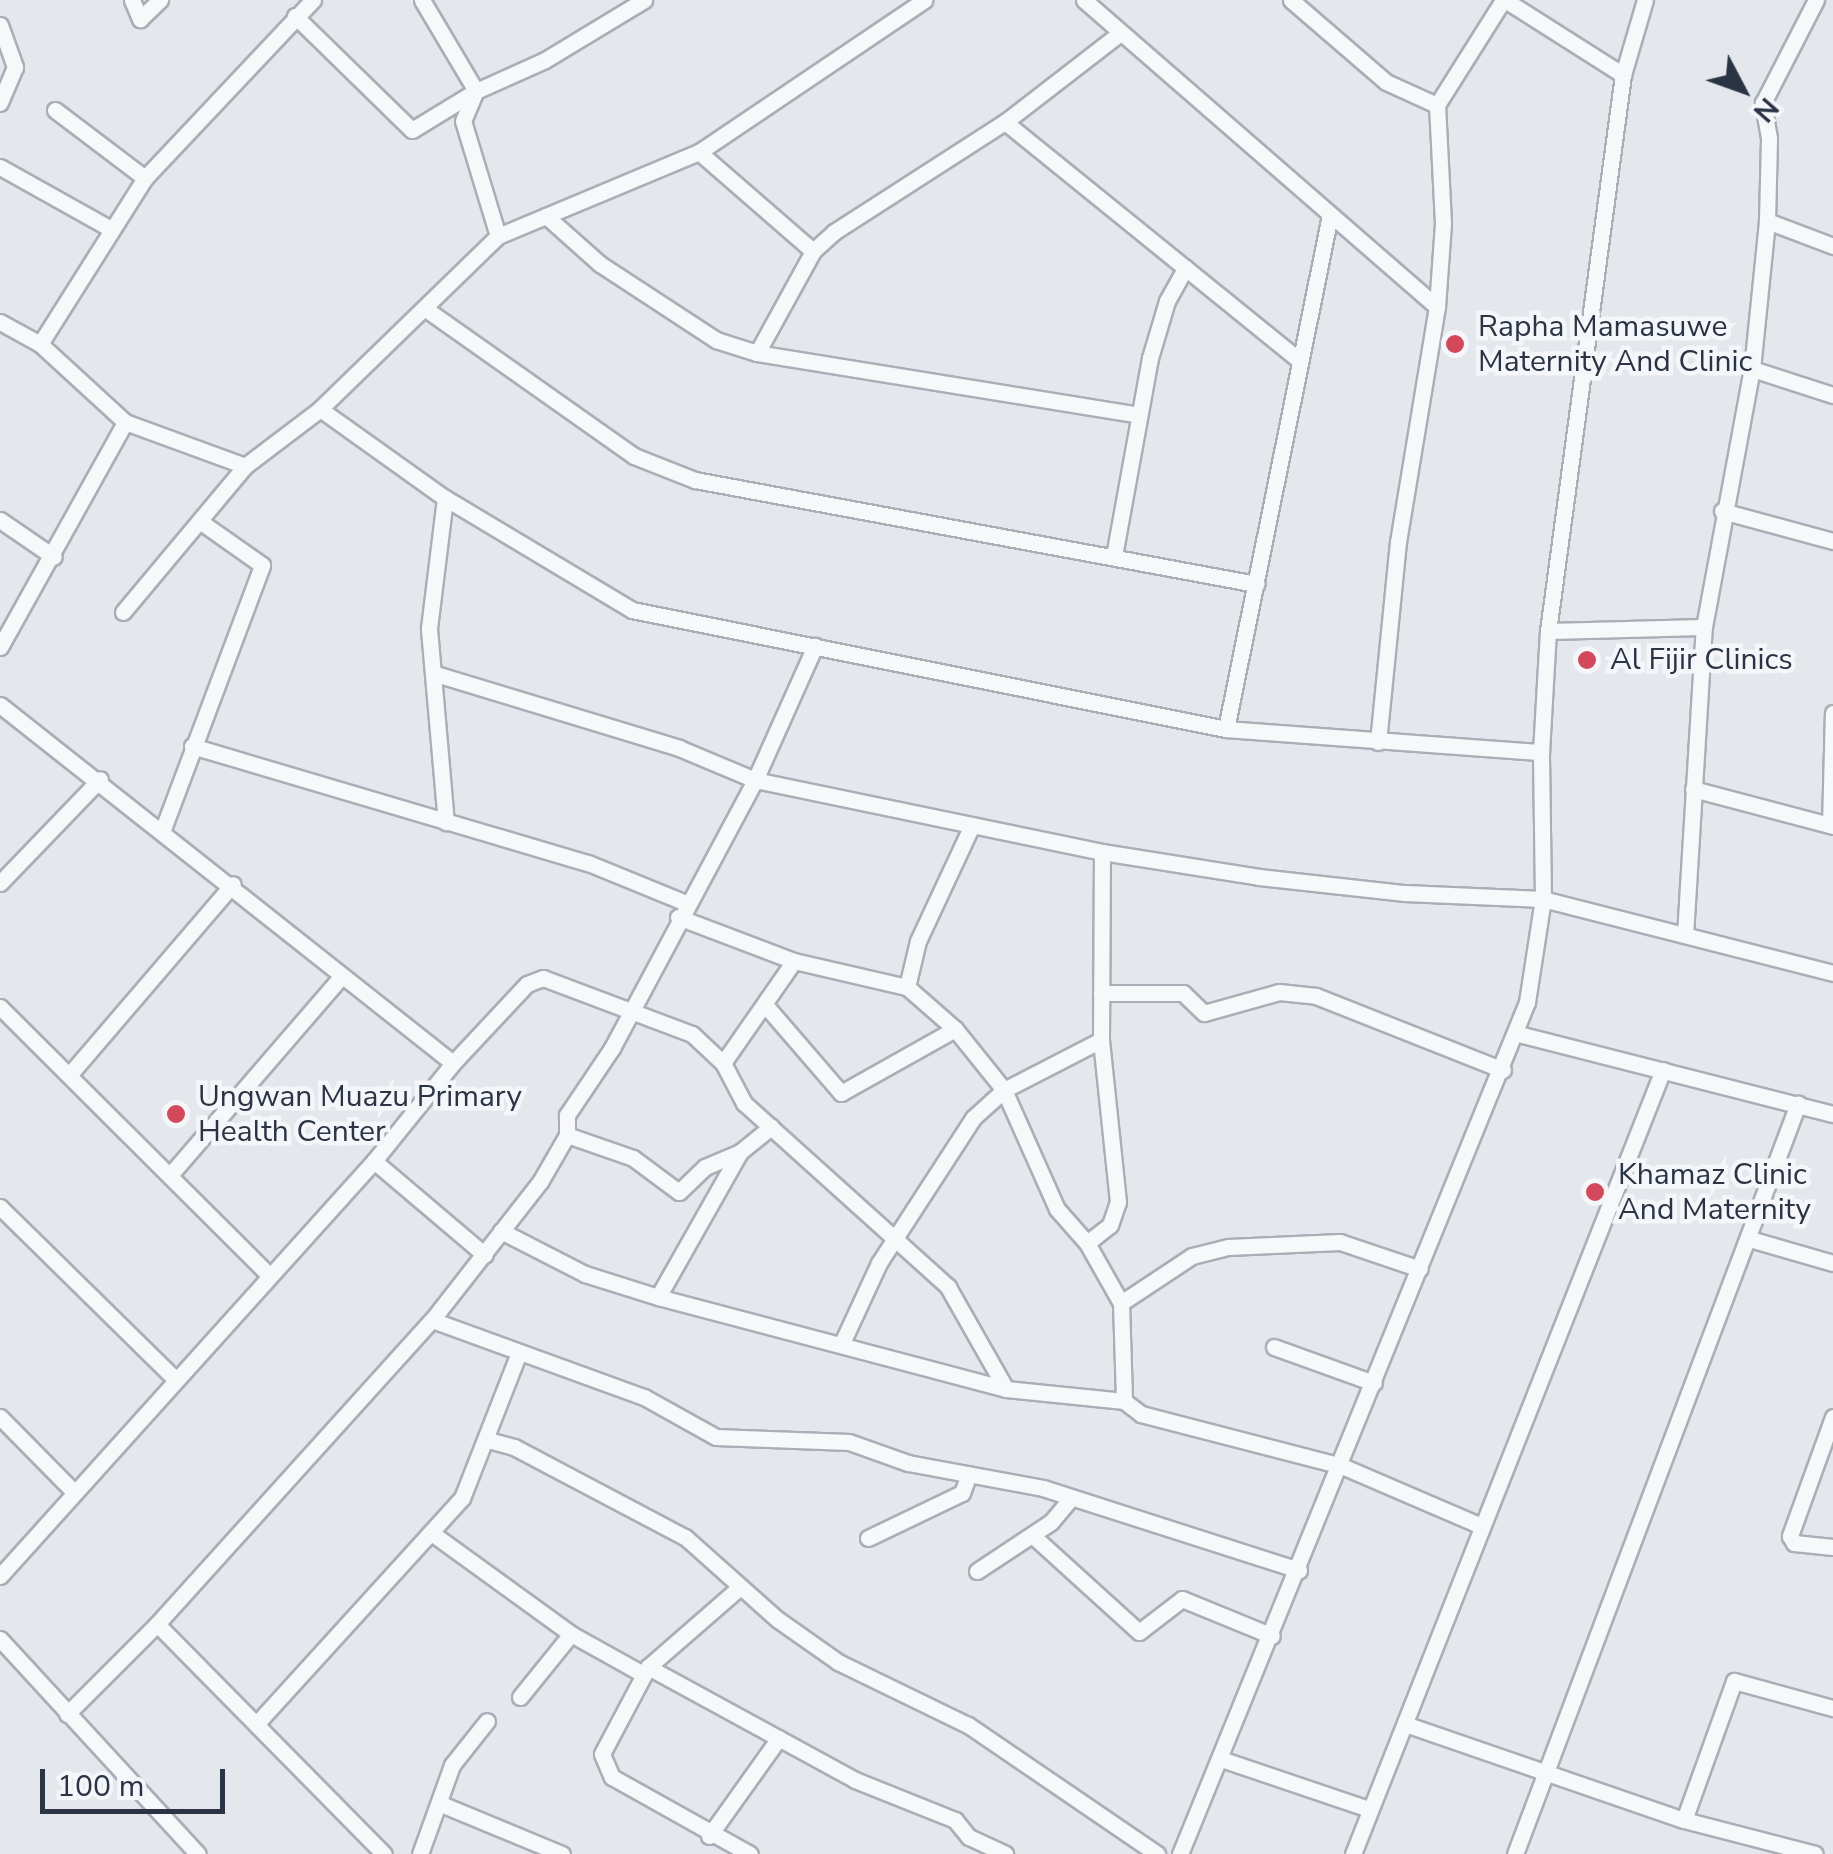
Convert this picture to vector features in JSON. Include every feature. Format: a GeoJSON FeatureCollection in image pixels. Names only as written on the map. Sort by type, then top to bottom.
{"type":"FeatureCollection","features":[{"type":"Feature","properties":{"kind":"street"},"geometry":{"type":"LineString","coordinates":[[132,0],[140,20],[160,0]]}},
{"type":"Feature","properties":{"kind":"street"},"geometry":{"type":"LineString","coordinates":[[40,344],[109,228],[146,178],[313,0]]}},
{"type":"Feature","properties":{"kind":"street"},"geometry":{"type":"LineString","coordinates":[[422,0],[476,91]]}},
{"type":"Feature","properties":{"kind":"street"},"geometry":{"type":"LineString","coordinates":[[295,16],[412,130],[476,91],[545,60],[644,0]]}},
{"type":"Feature","properties":{"kind":"street"},"geometry":{"type":"LineString","coordinates":[[123,612],[245,466],[320,408],[427,310],[498,236],[699,152],[924,0]]}},
{"type":"Feature","properties":{"kind":"street"},"geometry":{"type":"LineString","coordinates":[[1084,0],[1437,307]]}},
{"type":"Feature","properties":{"kind":"street"},"geometry":{"type":"LineString","coordinates":[[1291,0],[1386,82],[1437,105]]}},
{"type":"Feature","properties":{"kind":"street"},"geometry":{"type":"LineString","coordinates":[[1378,742],[1398,542],[1437,307],[1443,223],[1437,105],[1504,0],[1623,75]]}},
{"type":"Feature","properties":{"kind":"street"},"geometry":{"type":"LineString","coordinates":[[1180,1854],[1519,1034],[1542,898],[1540,752],[1548,631],[1623,75],[1644,0]]}},
{"type":"Feature","properties":{"kind":"street"},"geometry":{"type":"LineString","coordinates":[[1685,935],[1704,627],[1722,511],[1752,369],[1767,221],[1770,138],[1763,103],[1816,0]]}},
{"type":"Feature","properties":{"kind":"street"},"geometry":{"type":"LineString","coordinates":[[0,25],[15,67],[0,103]]}},
{"type":"Feature","properties":{"kind":"street"},"geometry":{"type":"LineString","coordinates":[[758,352],[813,251],[1005,122],[1120,33]]}},
{"type":"Feature","properties":{"kind":"street"},"geometry":{"type":"LineString","coordinates":[[476,91],[463,121],[498,236]]}},
{"type":"Feature","properties":{"kind":"street"},"geometry":{"type":"LineString","coordinates":[[56,110],[146,178]]}},
{"type":"Feature","properties":{"kind":"street"},"geometry":{"type":"LineString","coordinates":[[1005,122],[1300,362]]}},
{"type":"Feature","properties":{"kind":"street"},"geometry":{"type":"LineString","coordinates":[[699,152],[813,251]]}},
{"type":"Feature","properties":{"kind":"street"},"geometry":{"type":"LineString","coordinates":[[0,167],[109,228]]}},
{"type":"Feature","properties":{"kind":"street"},"geometry":{"type":"LineString","coordinates":[[1226,729],[1330,215]]}},
{"type":"Feature","properties":{"kind":"street"},"geometry":{"type":"LineString","coordinates":[[546,216],[600,264],[678,318],[758,352],[1138,415]]}},
{"type":"Feature","properties":{"kind":"street"},"geometry":{"type":"LineString","coordinates":[[1767,221],[1833,246]]}},
{"type":"Feature","properties":{"kind":"street"},"geometry":{"type":"LineString","coordinates":[[1114,556],[1138,415],[1166,300],[1185,268]]}},
{"type":"Feature","properties":{"kind":"street"},"geometry":{"type":"LineString","coordinates":[[427,310],[634,456],[694,480],[1256,584]]}},
{"type":"Feature","properties":{"kind":"street"},"geometry":{"type":"LineString","coordinates":[[0,322],[40,344],[125,422],[245,466]]}},
{"type":"Feature","properties":{"kind":"street"},"geometry":{"type":"LineString","coordinates":[[1752,369],[1833,395]]}},
{"type":"Feature","properties":{"kind":"street"},"geometry":{"type":"LineString","coordinates":[[320,408],[445,498],[632,610],[1226,729],[1540,752]]}},
{"type":"Feature","properties":{"kind":"street"},"geometry":{"type":"LineString","coordinates":[[0,646],[54,557],[125,422]]}},
{"type":"Feature","properties":{"kind":"street"},"geometry":{"type":"LineString","coordinates":[[445,498],[431,579],[446,822]]}},
{"type":"Feature","properties":{"kind":"street"},"geometry":{"type":"LineString","coordinates":[[1722,511],[1833,541]]}},
{"type":"Feature","properties":{"kind":"street"},"geometry":{"type":"LineString","coordinates":[[0,520],[54,557]]}},
{"type":"Feature","properties":{"kind":"street"},"geometry":{"type":"LineString","coordinates":[[163,829],[262,565],[201,522]]}},
{"type":"Feature","properties":{"kind":"street"},"geometry":{"type":"LineString","coordinates":[[1548,631],[1704,627]]}},
{"type":"Feature","properties":{"kind":"street"},"geometry":{"type":"LineString","coordinates":[[67,1714],[157,1624],[432,1320],[485,1255],[567,1136],[567,1115],[631,1007],[754,780],[814,646]]}},
{"type":"Feature","properties":{"kind":"street"},"geometry":{"type":"LineString","coordinates":[[436,674],[679,748],[754,780],[1102,852],[1405,893],[1542,898],[1833,973]]}},
{"type":"Feature","properties":{"kind":"street"},"geometry":{"type":"LineString","coordinates":[[0,705],[100,779],[454,1063]]}},
{"type":"Feature","properties":{"kind":"street"},"geometry":{"type":"LineString","coordinates":[[1693,789],[1831,826],[1833,713]]}},
{"type":"Feature","properties":{"kind":"street"},"geometry":{"type":"LineString","coordinates":[[192,746],[588,863],[794,961],[907,988],[955,1029],[1004,1090],[1058,1209],[1087,1243],[1122,1303],[1124,1401]]}},
{"type":"Feature","properties":{"kind":"street"},"geometry":{"type":"LineString","coordinates":[[0,882],[100,779]]}},
{"type":"Feature","properties":{"kind":"street"},"geometry":{"type":"LineString","coordinates":[[907,988],[918,942],[972,825]]}},
{"type":"Feature","properties":{"kind":"street"},"geometry":{"type":"LineString","coordinates":[[1087,1243],[1110,1225],[1118,1202],[1100,1040],[1102,852]]}},
{"type":"Feature","properties":{"kind":"street"},"geometry":{"type":"LineString","coordinates":[[70,1074],[232,884]]}},
{"type":"Feature","properties":{"kind":"street"},"geometry":{"type":"LineString","coordinates":[[722,1063],[766,1006],[794,961]]}},
{"type":"Feature","properties":{"kind":"street"},"geometry":{"type":"LineString","coordinates":[[170,1175],[342,976]]}},
{"type":"Feature","properties":{"kind":"street"},"geometry":{"type":"LineString","coordinates":[[0,1576],[173,1377],[374,1161],[454,1063],[528,984],[543,978],[631,1007],[692,1034],[722,1063],[744,1103],[948,1287],[1006,1389]]}},
{"type":"Feature","properties":{"kind":"street"},"geometry":{"type":"LineString","coordinates":[[1101,993],[1183,993],[1204,1012],[1280,992],[1316,996],[1503,1070]]}},
{"type":"Feature","properties":{"kind":"street"},"geometry":{"type":"LineString","coordinates":[[766,1006],[841,1093],[955,1029]]}},
{"type":"Feature","properties":{"kind":"street"},"geometry":{"type":"LineString","coordinates":[[0,1007],[269,1275]]}},
{"type":"Feature","properties":{"kind":"street"},"geometry":{"type":"LineString","coordinates":[[1519,1034],[1833,1114]]}},
{"type":"Feature","properties":{"kind":"street"},"geometry":{"type":"LineString","coordinates":[[842,1343],[894,1238],[946,1151],[1004,1090],[1100,1040]]}},
{"type":"Feature","properties":{"kind":"street"},"geometry":{"type":"LineString","coordinates":[[1353,1854],[1479,1526],[1664,1070]]}},
{"type":"Feature","properties":{"kind":"street"},"geometry":{"type":"LineString","coordinates":[[1515,1854],[1798,1104]]}},
{"type":"Feature","properties":{"kind":"street"},"geometry":{"type":"LineString","coordinates":[[567,1136],[633,1158],[680,1192],[705,1167],[740,1152],[771,1126]]}},
{"type":"Feature","properties":{"kind":"street"},"geometry":{"type":"LineString","coordinates":[[658,1297],[740,1152]]}},
{"type":"Feature","properties":{"kind":"street"},"geometry":{"type":"LineString","coordinates":[[374,1161],[485,1255]]}},
{"type":"Feature","properties":{"kind":"street"},"geometry":{"type":"LineString","coordinates":[[0,1207],[173,1377]]}},
{"type":"Feature","properties":{"kind":"street"},"geometry":{"type":"LineString","coordinates":[[501,1231],[585,1274],[658,1297],[1006,1389],[1124,1401],[1141,1414],[1342,1466],[1479,1526]]}},
{"type":"Feature","properties":{"kind":"street"},"geometry":{"type":"LineString","coordinates":[[1750,1239],[1833,1263]]}},
{"type":"Feature","properties":{"kind":"street"},"geometry":{"type":"LineString","coordinates":[[1122,1303],[1192,1256],[1228,1246],[1340,1242],[1420,1269]]}},
{"type":"Feature","properties":{"kind":"street"},"geometry":{"type":"LineString","coordinates":[[432,1320],[518,1355],[644,1397],[716,1437],[849,1442],[908,1463],[1071,1498],[1300,1570]]}},
{"type":"Feature","properties":{"kind":"street"},"geometry":{"type":"LineString","coordinates":[[1274,1347],[1374,1383]]}},
{"type":"Feature","properties":{"kind":"street"},"geometry":{"type":"LineString","coordinates":[[259,1721],[462,1498],[488,1440],[518,1355]]}},
{"type":"Feature","properties":{"kind":"street"},"geometry":{"type":"LineString","coordinates":[[0,1416],[74,1492]]}},
{"type":"Feature","properties":{"kind":"street"},"geometry":{"type":"LineString","coordinates":[[1833,1418],[1790,1536],[1794,1543],[1833,1548]]}},
{"type":"Feature","properties":{"kind":"street"},"geometry":{"type":"LineString","coordinates":[[488,1440],[658,1520],[720,1563],[740,1588],[838,1662],[968,1724],[1157,1854]]}},
{"type":"Feature","properties":{"kind":"street"},"geometry":{"type":"LineString","coordinates":[[868,1538],[962,1493],[969,1474]]}},
{"type":"Feature","properties":{"kind":"street"},"geometry":{"type":"LineString","coordinates":[[977,1571],[1032,1535],[1071,1498]]}},
{"type":"Feature","properties":{"kind":"street"},"geometry":{"type":"LineString","coordinates":[[433,1534],[571,1634],[855,1780],[955,1820],[970,1836],[1005,1854]]}},
{"type":"Feature","properties":{"kind":"street"},"geometry":{"type":"LineString","coordinates":[[1032,1535],[1140,1632],[1182,1599],[1272,1636]]}},
{"type":"Feature","properties":{"kind":"street"},"geometry":{"type":"LineString","coordinates":[[740,1588],[646,1671],[602,1754],[603,1764],[612,1777],[709,1836],[750,1854]]}},
{"type":"Feature","properties":{"kind":"street"},"geometry":{"type":"LineString","coordinates":[[157,1624],[259,1721],[384,1854]]}},
{"type":"Feature","properties":{"kind":"street"},"geometry":{"type":"LineString","coordinates":[[520,1697],[571,1634]]}},
{"type":"Feature","properties":{"kind":"street"},"geometry":{"type":"LineString","coordinates":[[0,1640],[198,1854]]}},
{"type":"Feature","properties":{"kind":"street"},"geometry":{"type":"LineString","coordinates":[[1684,1820],[1734,1681],[1833,1708]]}},
{"type":"Feature","properties":{"kind":"street"},"geometry":{"type":"LineString","coordinates":[[420,1854],[452,1765],[487,1721]]}},
{"type":"Feature","properties":{"kind":"street"},"geometry":{"type":"LineString","coordinates":[[1404,1724],[1545,1776],[1684,1820],[1815,1854]]}},
{"type":"Feature","properties":{"kind":"street"},"geometry":{"type":"LineString","coordinates":[[709,1836],[778,1738]]}},
{"type":"Feature","properties":{"kind":"street"},"geometry":{"type":"LineString","coordinates":[[1221,1759],[1369,1809]]}},
{"type":"Feature","properties":{"kind":"street"},"geometry":{"type":"LineString","coordinates":[[441,1804],[562,1854]]}},
{"type":"Feature","properties":{"kind":"place","name":"Rapha Mamasuwe Maternity And Clinic"},"geometry":{"type":"Point","coordinates":[1455,344]}},
{"type":"Feature","properties":{"kind":"place","name":"Al Fijir Clinics"},"geometry":{"type":"Point","coordinates":[1587,660]}},
{"type":"Feature","properties":{"kind":"place","name":"Ungwan Muazu Primary Health Center"},"geometry":{"type":"Point","coordinates":[176,1114]}},
{"type":"Feature","properties":{"kind":"place","name":"Khamaz Clinic And Maternity"},"geometry":{"type":"Point","coordinates":[1595,1192]}}]}
